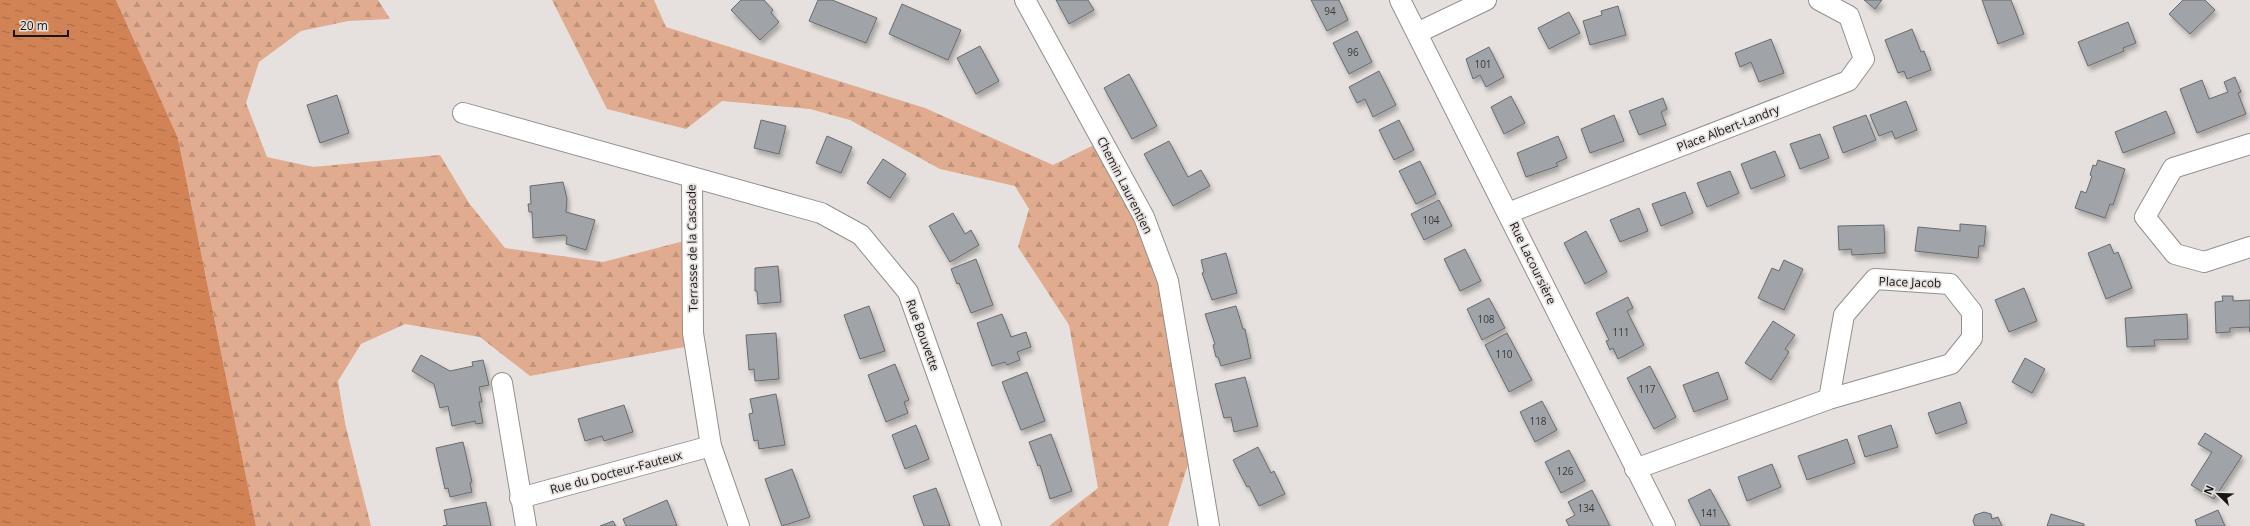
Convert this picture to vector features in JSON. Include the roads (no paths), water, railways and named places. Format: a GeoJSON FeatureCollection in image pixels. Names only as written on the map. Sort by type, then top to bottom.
{"type":"FeatureCollection","features":[{"type":"Feature","properties":{"kind":"street","name":"Chemin Laurentien"},"geometry":{"type":"LineString","coordinates":[[1025,0],[1144,217],[1168,281],[1209,526]]}},
{"type":"Feature","properties":{"kind":"street","name":"Rue Lacoursière"},"geometry":{"type":"LineString","coordinates":[[1400,0],[1665,526]]}},
{"type":"Feature","properties":{"kind":"street"},"geometry":{"type":"LineString","coordinates":[[1417,33],[1486,0]]}},
{"type":"Feature","properties":{"kind":"street","name":"Place Albert-Landry"},"geometry":{"type":"LineString","coordinates":[[1508,213],[1848,81],[1864,59],[1849,16],[1819,0]]}},
{"type":"Feature","properties":{"kind":"street","name":"Terrasse de la Cascade"},"geometry":{"type":"LineString","coordinates":[[464,113],[692,177],[693,334],[711,446],[739,526]]}},
{"type":"Feature","properties":{"kind":"street"},"geometry":{"type":"LineString","coordinates":[[2250,144],[2173,168],[2145,217],[2175,254],[2204,262],[2250,247]]}},
{"type":"Feature","properties":{"kind":"street","name":"Rue Bouvette"},"geometry":{"type":"LineString","coordinates":[[692,177],[821,213],[860,235],[908,292],[991,526]]}},
{"type":"Feature","properties":{"kind":"street","name":"Place Jacob"},"geometry":{"type":"LineString","coordinates":[[1635,469],[1829,399],[1951,364],[1972,338],[1972,312],[1950,284],[1875,279],[1844,314],[1829,399]]}},
{"type":"Feature","properties":{"kind":"street"},"geometry":{"type":"LineString","coordinates":[[502,383],[520,498],[526,526]]}},
{"type":"Feature","properties":{"kind":"street","name":"Rue du Docteur-Fauteux"},"geometry":{"type":"LineString","coordinates":[[520,498],[711,446]]}},
{"type":"Feature","properties":{"kind":"water"},"geometry":{"type":"Polygon","coordinates":[[[0,0],[116,0],[178,138],[256,526],[0,526],[0,0]]]}}]}
